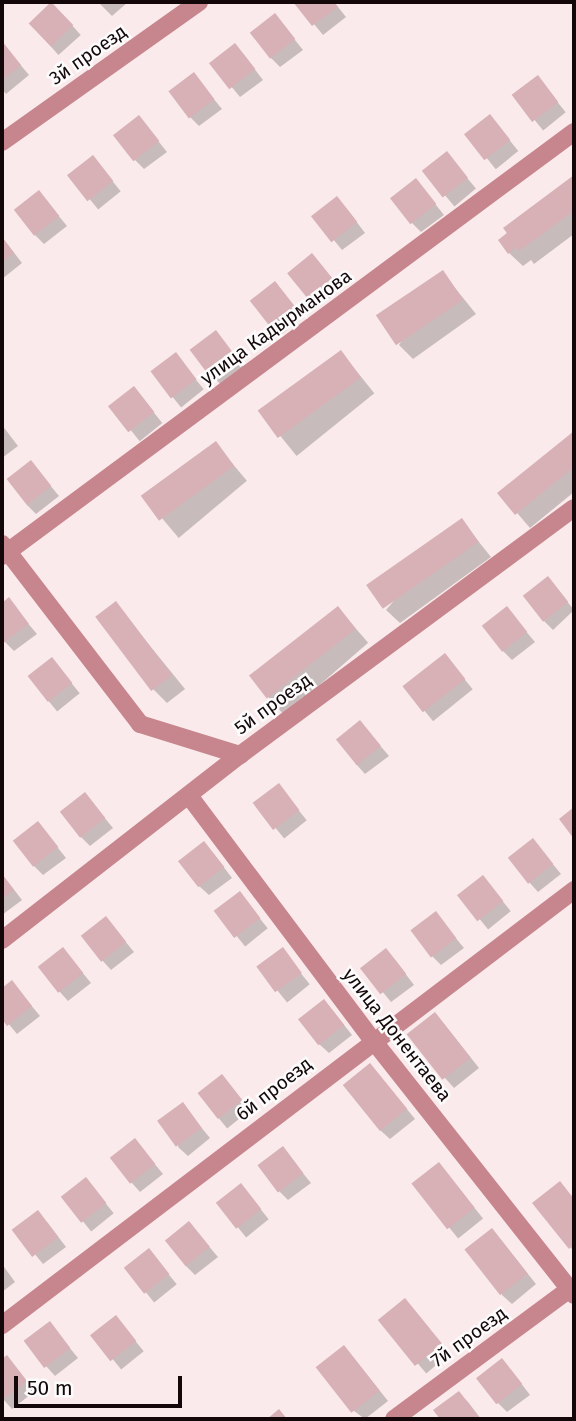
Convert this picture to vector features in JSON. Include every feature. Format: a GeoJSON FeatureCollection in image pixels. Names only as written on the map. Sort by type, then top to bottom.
{"type":"FeatureCollection","features":[{"type":"Feature","properties":{"kind":"street","name":"3й проезд"},"geometry":{"type":"LineString","coordinates":[[2,142],[199,2]]}},
{"type":"Feature","properties":{"kind":"street","name":"улица Кадырманова"},"geometry":{"type":"LineString","coordinates":[[4,550],[574,132]]}},
{"type":"Feature","properties":{"kind":"street","name":"5й проезд"},"geometry":{"type":"LineString","coordinates":[[2,940],[190,797],[240,755],[574,508]]}},
{"type":"Feature","properties":{"kind":"street"},"geometry":{"type":"LineString","coordinates":[[4,550],[140,724],[240,755]]}},
{"type":"Feature","properties":{"kind":"street","name":"улица Донентаева"},"geometry":{"type":"LineString","coordinates":[[190,797],[372,1039],[572,1292]]}},
{"type":"Feature","properties":{"kind":"street","name":"6й проезд"},"geometry":{"type":"LineString","coordinates":[[2,1325],[372,1039],[574,890]]}},
{"type":"Feature","properties":{"kind":"street","name":"7й проезд"},"geometry":{"type":"LineString","coordinates":[[394,1419],[572,1292]]}},
{"type":"Feature","properties":{"kind":"building"},"geometry":{"type":"Polygon","coordinates":[[[51,2],[73,25],[51,47],[29,24],[51,2]]]}},
{"type":"Feature","properties":{"kind":"building"},"geometry":{"type":"Polygon","coordinates":[[[293,2],[334,2],[338,7],[312,26],[293,2]]]}},
{"type":"Feature","properties":{"kind":"building"},"geometry":{"type":"Polygon","coordinates":[[[275,13],[295,39],[270,59],[250,33],[275,13]]]}},
{"type":"Feature","properties":{"kind":"building"},"geometry":{"type":"Polygon","coordinates":[[[2,41],[21,65],[2,81],[2,41]]]}},
{"type":"Feature","properties":{"kind":"building"},"geometry":{"type":"Polygon","coordinates":[[[235,43],[255,69],[229,89],[209,63],[235,43]]]}},
{"type":"Feature","properties":{"kind":"building"},"geometry":{"type":"Polygon","coordinates":[[[194,72],[214,99],[189,118],[168,91],[194,72]]]}},
{"type":"Feature","properties":{"kind":"building"},"geometry":{"type":"Polygon","coordinates":[[[538,75],[558,102],[532,122],[512,95],[538,75]]]}},
{"type":"Feature","properties":{"kind":"building"},"geometry":{"type":"Polygon","coordinates":[[[490,114],[510,140],[484,160],[464,134],[490,114]]]}},
{"type":"Feature","properties":{"kind":"building"},"geometry":{"type":"Polygon","coordinates":[[[139,115],[159,141],[133,161],[113,135],[139,115]]]}},
{"type":"Feature","properties":{"kind":"building"},"geometry":{"type":"Polygon","coordinates":[[[447,151],[468,178],[443,197],[422,171],[447,151]]]}},
{"type":"Feature","properties":{"kind":"building"},"geometry":{"type":"Polygon","coordinates":[[[93,155],[113,181],[87,201],[67,175],[93,155]]]}},
{"type":"Feature","properties":{"kind":"building"},"geometry":{"type":"Polygon","coordinates":[[[574,175],[574,211],[519,251],[516,247],[508,254],[498,240],[507,233],[503,228],[574,175]]]}},
{"type":"Feature","properties":{"kind":"building"},"geometry":{"type":"Polygon","coordinates":[[[416,178],[436,204],[410,224],[390,198],[416,178]]]}},
{"type":"Feature","properties":{"kind":"building"},"geometry":{"type":"Polygon","coordinates":[[[39,190],[59,216],[34,236],[14,210],[39,190]]]}},
{"type":"Feature","properties":{"kind":"building"},"geometry":{"type":"Polygon","coordinates":[[[337,196],[357,222],[331,242],[311,216],[337,196]]]}},
{"type":"Feature","properties":{"kind":"building"},"geometry":{"type":"Polygon","coordinates":[[[2,237],[14,253],[2,262],[2,237]]]}},
{"type":"Feature","properties":{"kind":"building"},"geometry":{"type":"Polygon","coordinates":[[[312,253],[333,279],[308,299],[287,273],[312,253]]]}},
{"type":"Feature","properties":{"kind":"building"},"geometry":{"type":"Polygon","coordinates":[[[443,270],[463,300],[396,345],[376,315],[443,270]]]}},
{"type":"Feature","properties":{"kind":"building"},"geometry":{"type":"Polygon","coordinates":[[[275,281],[295,307],[270,327],[250,301],[275,281]]]}},
{"type":"Feature","properties":{"kind":"building"},"geometry":{"type":"Polygon","coordinates":[[[216,330],[236,357],[210,377],[190,350],[216,330]]]}},
{"type":"Feature","properties":{"kind":"building"},"geometry":{"type":"Polygon","coordinates":[[[341,350],[361,378],[278,438],[258,411],[341,350]]]}},
{"type":"Feature","properties":{"kind":"building"},"geometry":{"type":"Polygon","coordinates":[[[176,352],[196,379],[171,398],[150,371],[176,352]]]}},
{"type":"Feature","properties":{"kind":"building"},"geometry":{"type":"Polygon","coordinates":[[[134,386],[154,412],[128,432],[108,406],[134,386]]]}},
{"type":"Feature","properties":{"kind":"building"},"geometry":{"type":"Polygon","coordinates":[[[574,431],[574,467],[515,515],[497,493],[574,431]]]}},
{"type":"Feature","properties":{"kind":"building"},"geometry":{"type":"Polygon","coordinates":[[[216,441],[234,466],[159,521],[141,496],[216,441]]]}},
{"type":"Feature","properties":{"kind":"building"},"geometry":{"type":"Polygon","coordinates":[[[31,460],[51,486],[27,505],[7,479],[31,460]]]}},
{"type":"Feature","properties":{"kind":"building"},"geometry":{"type":"Polygon","coordinates":[[[462,518],[479,542],[383,609],[366,585],[462,518]]]}},
{"type":"Feature","properties":{"kind":"building"},"geometry":{"type":"Polygon","coordinates":[[[548,576],[568,602],[543,622],[523,596],[548,576]]]}},
{"type":"Feature","properties":{"kind":"building"},"geometry":{"type":"Polygon","coordinates":[[[9,597],[29,624],[3,643],[2,603],[9,597]]]}},
{"type":"Feature","properties":{"kind":"building"},"geometry":{"type":"Polygon","coordinates":[[[116,601],[172,675],[151,691],[95,617],[116,601]]]}},
{"type":"Feature","properties":{"kind":"building"},"geometry":{"type":"Polygon","coordinates":[[[338,606],[356,629],[267,698],[249,676],[338,606]]]}},
{"type":"Feature","properties":{"kind":"building"},"geometry":{"type":"Polygon","coordinates":[[[507,606],[527,632],[502,652],[482,626],[507,606]]]}},
{"type":"Feature","properties":{"kind":"building"},"geometry":{"type":"Polygon","coordinates":[[[445,653],[465,679],[423,712],[402,686],[445,653]]]}},
{"type":"Feature","properties":{"kind":"building"},"geometry":{"type":"Polygon","coordinates":[[[52,657],[72,683],[48,702],[28,676],[52,657]]]}},
{"type":"Feature","properties":{"kind":"building"},"geometry":{"type":"Polygon","coordinates":[[[360,720],[381,746],[357,765],[336,740],[360,720]]]}},
{"type":"Feature","properties":{"kind":"building"},"geometry":{"type":"Polygon","coordinates":[[[279,783],[299,810],[273,830],[253,803],[279,783]]]}},
{"type":"Feature","properties":{"kind":"building"},"geometry":{"type":"Polygon","coordinates":[[[85,792],[105,818],[80,838],[60,812],[85,792]]]}},
{"type":"Feature","properties":{"kind":"building"},"geometry":{"type":"Polygon","coordinates":[[[574,807],[574,839],[559,819],[574,807]]]}},
{"type":"Feature","properties":{"kind":"building"},"geometry":{"type":"Polygon","coordinates":[[[38,821],[58,847],[33,867],[13,841],[38,821]]]}},
{"type":"Feature","properties":{"kind":"building"},"geometry":{"type":"Polygon","coordinates":[[[533,838],[553,864],[528,884],[508,858],[533,838]]]}},
{"type":"Feature","properties":{"kind":"building"},"geometry":{"type":"Polygon","coordinates":[[[204,841],[224,867],[198,887],[178,861],[204,841]]]}},
{"type":"Feature","properties":{"kind":"building"},"geometry":{"type":"Polygon","coordinates":[[[2,874],[14,890],[2,899],[2,874]]]}},
{"type":"Feature","properties":{"kind":"building"},"geometry":{"type":"Polygon","coordinates":[[[483,875],[503,901],[477,921],[457,895],[483,875]]]}},
{"type":"Feature","properties":{"kind":"building"},"geometry":{"type":"Polygon","coordinates":[[[240,891],[260,918],[234,938],[214,911],[240,891]]]}},
{"type":"Feature","properties":{"kind":"building"},"geometry":{"type":"Polygon","coordinates":[[[436,911],[456,938],[431,957],[410,930],[436,911]]]}},
{"type":"Feature","properties":{"kind":"building"},"geometry":{"type":"Polygon","coordinates":[[[106,916],[126,942],[101,962],[81,936],[106,916]]]}},
{"type":"Feature","properties":{"kind":"building"},"geometry":{"type":"Polygon","coordinates":[[[63,947],[83,973],[58,993],[38,967],[63,947]]]}},
{"type":"Feature","properties":{"kind":"building"},"geometry":{"type":"Polygon","coordinates":[[[283,947],[302,973],[275,992],[256,966],[283,947]]]}},
{"type":"Feature","properties":{"kind":"building"},"geometry":{"type":"Polygon","coordinates":[[[386,948],[406,974],[380,994],[360,968],[386,948]]]}},
{"type":"Feature","properties":{"kind":"building"},"geometry":{"type":"Polygon","coordinates":[[[12,980],[32,1006],[7,1026],[2,1019],[2,988],[12,980]]]}},
{"type":"Feature","properties":{"kind":"building"},"geometry":{"type":"Polygon","coordinates":[[[324,999],[344,1025],[318,1045],[298,1019],[324,999]]]}},
{"type":"Feature","properties":{"kind":"building"},"geometry":{"type":"Polygon","coordinates":[[[435,1012],[471,1058],[442,1080],[407,1034],[435,1012]]]}},
{"type":"Feature","properties":{"kind":"building"},"geometry":{"type":"Polygon","coordinates":[[[370,1063],[407,1109],[380,1131],[343,1085],[370,1063]]]}},
{"type":"Feature","properties":{"kind":"building"},"geometry":{"type":"Polygon","coordinates":[[[222,1074],[242,1100],[218,1119],[198,1093],[222,1074]]]}},
{"type":"Feature","properties":{"kind":"building"},"geometry":{"type":"Polygon","coordinates":[[[183,1102],[202,1128],[176,1147],[157,1121],[183,1102]]]}},
{"type":"Feature","properties":{"kind":"building"},"geometry":{"type":"Polygon","coordinates":[[[135,1138],[155,1164],[130,1184],[110,1158],[135,1138]]]}},
{"type":"Feature","properties":{"kind":"building"},"geometry":{"type":"Polygon","coordinates":[[[283,1146],[303,1173],[278,1192],[257,1165],[283,1146]]]}},
{"type":"Feature","properties":{"kind":"building"},"geometry":{"type":"Polygon","coordinates":[[[439,1162],[475,1208],[447,1229],[411,1184],[439,1162]]]}},
{"type":"Feature","properties":{"kind":"building"},"geometry":{"type":"Polygon","coordinates":[[[86,1177],[106,1203],[81,1223],[61,1197],[86,1177]]]}},
{"type":"Feature","properties":{"kind":"building"},"geometry":{"type":"Polygon","coordinates":[[[560,1181],[574,1199],[574,1244],[569,1249],[532,1203],[560,1181]]]}},
{"type":"Feature","properties":{"kind":"building"},"geometry":{"type":"Polygon","coordinates":[[[241,1183],[261,1209],[236,1229],[216,1203],[241,1183]]]}},
{"type":"Feature","properties":{"kind":"building"},"geometry":{"type":"Polygon","coordinates":[[[38,1210],[58,1237],[32,1257],[12,1230],[38,1210]]]}},
{"type":"Feature","properties":{"kind":"building"},"geometry":{"type":"Polygon","coordinates":[[[189,1221],[210,1247],[186,1266],[165,1241],[189,1221]]]}},
{"type":"Feature","properties":{"kind":"building"},"geometry":{"type":"Polygon","coordinates":[[[492,1228],[528,1274],[500,1295],[464,1250],[492,1228]]]}},
{"type":"Feature","properties":{"kind":"building"},"geometry":{"type":"Polygon","coordinates":[[[149,1248],[169,1274],[144,1294],[124,1268],[149,1248]]]}},
{"type":"Feature","properties":{"kind":"building"},"geometry":{"type":"Polygon","coordinates":[[[405,1298],[442,1344],[415,1366],[378,1320],[405,1298]]]}},
{"type":"Feature","properties":{"kind":"building"},"geometry":{"type":"Polygon","coordinates":[[[116,1315],[136,1341],[110,1361],[90,1335],[116,1315]]]}},
{"type":"Feature","properties":{"kind":"building"},"geometry":{"type":"Polygon","coordinates":[[[50,1321],[70,1348],[44,1368],[24,1341],[50,1321]]]}},
{"type":"Feature","properties":{"kind":"building"},"geometry":{"type":"Polygon","coordinates":[[[344,1345],[380,1391],[351,1413],[316,1367],[344,1345]]]}},
{"type":"Feature","properties":{"kind":"building"},"geometry":{"type":"Polygon","coordinates":[[[7,1355],[27,1381],[2,1400],[2,1359],[7,1355]]]}},
{"type":"Feature","properties":{"kind":"building"},"geometry":{"type":"Polygon","coordinates":[[[502,1358],[522,1384],[496,1404],[476,1378],[502,1358]]]}},
{"type":"Feature","properties":{"kind":"building"},"geometry":{"type":"Polygon","coordinates":[[[459,1391],[479,1417],[440,1419],[433,1410],[459,1391]]]}},
{"type":"Feature","properties":{"kind":"building"},"geometry":{"type":"Polygon","coordinates":[[[279,1409],[287,1419],[267,1419],[279,1409]]]}}]}
